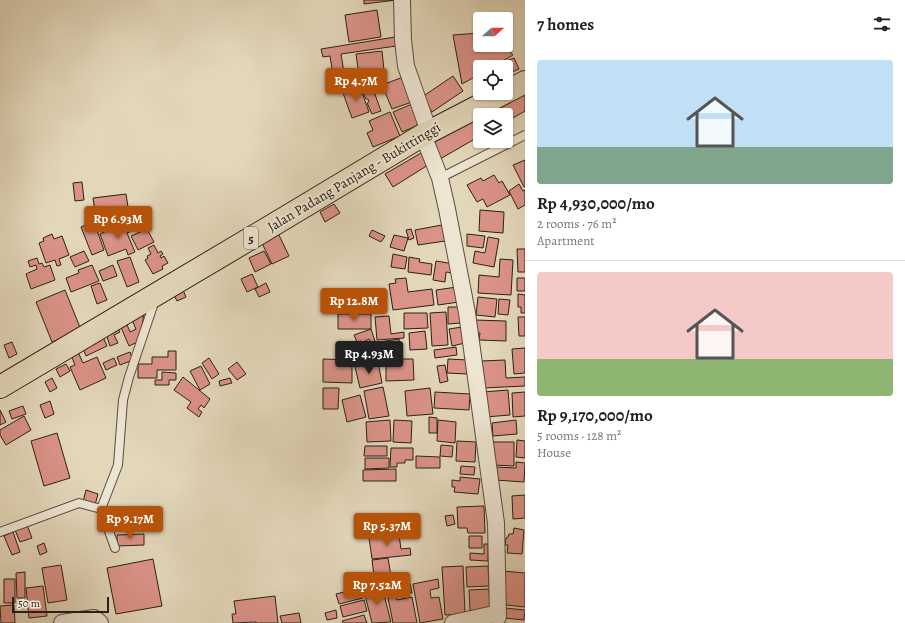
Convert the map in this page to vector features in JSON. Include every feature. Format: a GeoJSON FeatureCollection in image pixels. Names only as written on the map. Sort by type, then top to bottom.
{"type":"FeatureCollection","features":[{"type":"Feature","properties":{"kind":"highway","name":"Jalan Padang Panjang - Bukittinggi"},"geometry":{"type":"LineString","coordinates":[[513,88],[525,82]]}},
{"type":"Feature","properties":{"kind":"highway","name":"Jalan Padang Panjang - Bukittinggi"},"geometry":{"type":"LineString","coordinates":[[0,387],[426,133],[490,100]]}},
{"type":"Feature","properties":{"kind":"street"},"geometry":{"type":"LineString","coordinates":[[402,0],[403,40],[406,66],[440,178],[467,313],[495,515],[499,620]]}},
{"type":"Feature","properties":{"kind":"street"},"geometry":{"type":"LineString","coordinates":[[453,623],[494,614],[499,620]]}},
{"type":"Feature","properties":{"kind":"street"},"geometry":{"type":"LineString","coordinates":[[62,623],[94,618],[100,623]]}},
{"type":"Feature","properties":{"kind":"lane"},"geometry":{"type":"LineString","coordinates":[[440,178],[525,135]]}},
{"type":"Feature","properties":{"kind":"lane"},"geometry":{"type":"LineString","coordinates":[[115,548],[101,509],[118,465],[123,400],[129,377],[157,294]]}},
{"type":"Feature","properties":{"kind":"lane"},"geometry":{"type":"LineString","coordinates":[[0,532],[79,504],[101,509]]}},
{"type":"Feature","properties":{"kind":"building"},"geometry":{"type":"Polygon","coordinates":[[[364,0],[396,0],[364,4],[364,0]]]}},
{"type":"Feature","properties":{"kind":"building"},"geometry":{"type":"Polygon","coordinates":[[[377,10],[381,37],[349,42],[345,15],[377,10]]]}},
{"type":"Feature","properties":{"kind":"building"},"geometry":{"type":"Polygon","coordinates":[[[473,34],[473,52],[510,52],[513,55],[504,60],[473,60],[473,78],[462,84],[453,35],[473,34]]]}},
{"type":"Feature","properties":{"kind":"building"},"geometry":{"type":"Polygon","coordinates":[[[395,37],[396,46],[341,54],[345,79],[334,81],[330,56],[323,57],[321,49],[395,37]]]}},
{"type":"Feature","properties":{"kind":"building"},"geometry":{"type":"Polygon","coordinates":[[[382,51],[385,80],[360,83],[356,54],[382,51]]]}},
{"type":"Feature","properties":{"kind":"building"},"geometry":{"type":"Polygon","coordinates":[[[514,58],[519,69],[513,72],[513,60],[508,60],[514,58]]]}},
{"type":"Feature","properties":{"kind":"building"},"geometry":{"type":"Polygon","coordinates":[[[453,76],[463,91],[432,112],[422,97],[453,76]]]}},
{"type":"Feature","properties":{"kind":"building"},"geometry":{"type":"Polygon","coordinates":[[[403,77],[412,102],[392,109],[382,85],[403,77]]]}},
{"type":"Feature","properties":{"kind":"building"},"geometry":{"type":"Polygon","coordinates":[[[372,86],[381,111],[372,114],[367,103],[369,102],[368,99],[366,99],[363,93],[368,91],[367,88],[372,86]]]}},
{"type":"Feature","properties":{"kind":"building"},"geometry":{"type":"Polygon","coordinates":[[[360,87],[369,112],[352,118],[343,93],[360,87]]]}},
{"type":"Feature","properties":{"kind":"building"},"geometry":{"type":"Polygon","coordinates":[[[525,91],[525,111],[513,118],[513,108],[495,108],[509,100],[513,100],[513,98],[525,91]]]}},
{"type":"Feature","properties":{"kind":"building"},"geometry":{"type":"Polygon","coordinates":[[[412,104],[421,124],[402,132],[393,112],[412,104]]]}},
{"type":"Feature","properties":{"kind":"building"},"geometry":{"type":"Polygon","coordinates":[[[390,112],[400,136],[373,147],[367,133],[373,130],[369,121],[390,112]]]}},
{"type":"Feature","properties":{"kind":"building"},"geometry":{"type":"Polygon","coordinates":[[[473,120],[473,140],[440,159],[432,143],[473,120]]]}},
{"type":"Feature","properties":{"kind":"building"},"geometry":{"type":"Polygon","coordinates":[[[421,153],[428,165],[393,187],[385,174],[421,153]]]}},
{"type":"Feature","properties":{"kind":"building"},"geometry":{"type":"Polygon","coordinates":[[[525,160],[525,187],[524,187],[513,165],[525,160]]]}},
{"type":"Feature","properties":{"kind":"building"},"geometry":{"type":"Polygon","coordinates":[[[494,175],[499,183],[502,181],[510,195],[487,207],[483,199],[477,202],[467,185],[481,178],[483,181],[494,175]]]}},
{"type":"Feature","properties":{"kind":"building"},"geometry":{"type":"Polygon","coordinates":[[[82,182],[84,200],[75,201],[73,183],[82,182]]]}},
{"type":"Feature","properties":{"kind":"building"},"geometry":{"type":"Polygon","coordinates":[[[519,184],[523,191],[525,190],[525,205],[518,209],[509,191],[519,184]]]}},
{"type":"Feature","properties":{"kind":"building"},"geometry":{"type":"Polygon","coordinates":[[[126,194],[130,220],[97,224],[93,198],[126,194]]]}},
{"type":"Feature","properties":{"kind":"building"},"geometry":{"type":"Polygon","coordinates":[[[334,204],[340,213],[325,222],[320,212],[334,204]]]}},
{"type":"Feature","properties":{"kind":"building"},"geometry":{"type":"Polygon","coordinates":[[[480,210],[504,212],[503,233],[479,231],[480,210]]]}},
{"type":"Feature","properties":{"kind":"building"},"geometry":{"type":"Polygon","coordinates":[[[128,221],[132,231],[127,233],[135,252],[128,255],[126,249],[108,256],[100,234],[128,221]]]}},
{"type":"Feature","properties":{"kind":"building"},"geometry":{"type":"Polygon","coordinates":[[[94,222],[104,250],[92,255],[81,227],[94,222]]]}},
{"type":"Feature","properties":{"kind":"building"},"geometry":{"type":"Polygon","coordinates":[[[442,225],[445,241],[418,245],[415,230],[442,225]]]}},
{"type":"Feature","properties":{"kind":"building"},"geometry":{"type":"Polygon","coordinates":[[[147,229],[154,242],[138,250],[131,236],[147,229]]]}},
{"type":"Feature","properties":{"kind":"building"},"geometry":{"type":"Polygon","coordinates":[[[411,229],[414,238],[409,240],[406,230],[411,229]]]}},
{"type":"Feature","properties":{"kind":"building"},"geometry":{"type":"Polygon","coordinates":[[[372,230],[385,236],[381,242],[369,236],[372,230]]]}},
{"type":"Feature","properties":{"kind":"building"},"geometry":{"type":"Polygon","coordinates":[[[278,233],[289,256],[272,264],[261,241],[278,233]]]}},
{"type":"Feature","properties":{"kind":"building"},"geometry":{"type":"Polygon","coordinates":[[[52,234],[54,239],[62,236],[69,255],[59,259],[61,265],[57,266],[55,260],[46,263],[39,243],[44,241],[43,238],[52,234]]]}},
{"type":"Feature","properties":{"kind":"building"},"geometry":{"type":"Polygon","coordinates":[[[467,234],[485,236],[483,248],[467,246],[467,234]]]}},
{"type":"Feature","properties":{"kind":"building"},"geometry":{"type":"Polygon","coordinates":[[[394,235],[408,238],[404,251],[390,247],[394,235]]]}},
{"type":"Feature","properties":{"kind":"building"},"geometry":{"type":"Polygon","coordinates":[[[488,237],[499,239],[494,267],[473,263],[475,251],[485,253],[488,237]]]}},
{"type":"Feature","properties":{"kind":"building"},"geometry":{"type":"Polygon","coordinates":[[[154,245],[158,253],[161,251],[163,254],[160,256],[161,258],[164,256],[168,263],[162,266],[163,269],[153,274],[145,260],[148,258],[147,256],[151,254],[148,248],[154,245]]]}},
{"type":"Feature","properties":{"kind":"building"},"geometry":{"type":"Polygon","coordinates":[[[517,249],[525,249],[525,272],[518,272],[517,249]]]}},
{"type":"Feature","properties":{"kind":"building"},"geometry":{"type":"Polygon","coordinates":[[[84,251],[89,261],[75,267],[70,257],[84,251]]]}},
{"type":"Feature","properties":{"kind":"building"},"geometry":{"type":"Polygon","coordinates":[[[264,251],[271,264],[255,272],[249,258],[264,251]]]}},
{"type":"Feature","properties":{"kind":"building"},"geometry":{"type":"Polygon","coordinates":[[[393,254],[407,257],[405,269],[391,267],[393,254]]]}},
{"type":"Feature","properties":{"kind":"building"},"geometry":{"type":"Polygon","coordinates":[[[130,257],[139,282],[127,287],[117,261],[130,257]]]}},
{"type":"Feature","properties":{"kind":"building"},"geometry":{"type":"Polygon","coordinates":[[[409,257],[420,259],[419,262],[432,264],[431,275],[408,272],[409,257]]]}},
{"type":"Feature","properties":{"kind":"building"},"geometry":{"type":"Polygon","coordinates":[[[37,258],[39,264],[42,263],[44,267],[50,265],[55,280],[31,289],[26,274],[37,269],[36,265],[30,267],[28,261],[37,258]]]}},
{"type":"Feature","properties":{"kind":"building"},"geometry":{"type":"Polygon","coordinates":[[[500,259],[513,260],[511,295],[478,293],[479,275],[499,277],[500,259]]]}},
{"type":"Feature","properties":{"kind":"building"},"geometry":{"type":"Polygon","coordinates":[[[436,261],[454,264],[453,273],[446,272],[445,282],[433,280],[436,261]]]}},
{"type":"Feature","properties":{"kind":"building"},"geometry":{"type":"Polygon","coordinates":[[[92,265],[99,281],[71,292],[66,278],[79,273],[78,270],[92,265]]]}},
{"type":"Feature","properties":{"kind":"building"},"geometry":{"type":"Polygon","coordinates":[[[113,265],[117,276],[103,281],[99,271],[113,265]]]}},
{"type":"Feature","properties":{"kind":"building"},"geometry":{"type":"Polygon","coordinates":[[[252,274],[258,287],[247,292],[241,279],[252,274]]]}},
{"type":"Feature","properties":{"kind":"building"},"geometry":{"type":"Polygon","coordinates":[[[406,278],[408,292],[432,289],[434,305],[393,310],[389,284],[396,283],[395,279],[406,278]]]}},
{"type":"Feature","properties":{"kind":"building"},"geometry":{"type":"Polygon","coordinates":[[[517,278],[525,278],[525,291],[517,291],[517,278]]]}},
{"type":"Feature","properties":{"kind":"building"},"geometry":{"type":"Polygon","coordinates":[[[100,283],[107,300],[97,304],[91,286],[100,283]]]}},
{"type":"Feature","properties":{"kind":"building"},"geometry":{"type":"Polygon","coordinates":[[[266,283],[270,292],[259,297],[255,289],[266,283]]]}},
{"type":"Feature","properties":{"kind":"building"},"geometry":{"type":"Polygon","coordinates":[[[457,287],[459,302],[438,305],[436,290],[457,287]]]}},
{"type":"Feature","properties":{"kind":"building"},"geometry":{"type":"Polygon","coordinates":[[[65,290],[81,330],[52,342],[36,302],[65,290]]]}},
{"type":"Feature","properties":{"kind":"building"},"geometry":{"type":"Polygon","coordinates":[[[183,290],[186,297],[177,301],[174,295],[183,290]]]}},
{"type":"Feature","properties":{"kind":"building"},"geometry":{"type":"Polygon","coordinates":[[[354,293],[381,293],[381,311],[354,311],[354,293]]]}},
{"type":"Feature","properties":{"kind":"building"},"geometry":{"type":"Polygon","coordinates":[[[350,294],[351,311],[341,312],[341,301],[350,294]]]}},
{"type":"Feature","properties":{"kind":"building"},"geometry":{"type":"Polygon","coordinates":[[[518,294],[525,295],[525,313],[521,313],[521,307],[518,307],[518,294]]]}},
{"type":"Feature","properties":{"kind":"building"},"geometry":{"type":"Polygon","coordinates":[[[478,297],[497,299],[495,317],[476,315],[478,297]]]}},
{"type":"Feature","properties":{"kind":"building"},"geometry":{"type":"Polygon","coordinates":[[[499,299],[510,300],[508,315],[498,314],[499,299]]]}},
{"type":"Feature","properties":{"kind":"building"},"geometry":{"type":"Polygon","coordinates":[[[448,307],[461,307],[461,323],[448,324],[448,307]]]}},
{"type":"Feature","properties":{"kind":"building"},"geometry":{"type":"Polygon","coordinates":[[[144,312],[140,341],[129,346],[120,325],[126,322],[130,332],[136,329],[131,318],[144,312]]]}},
{"type":"Feature","properties":{"kind":"building"},"geometry":{"type":"Polygon","coordinates":[[[446,312],[448,345],[432,346],[430,313],[446,312]]]}},
{"type":"Feature","properties":{"kind":"building"},"geometry":{"type":"Polygon","coordinates":[[[404,313],[427,313],[428,328],[404,329],[404,313]]]}},
{"type":"Feature","properties":{"kind":"building"},"geometry":{"type":"Polygon","coordinates":[[[338,314],[371,314],[371,329],[338,329],[338,314]]]}},
{"type":"Feature","properties":{"kind":"building"},"geometry":{"type":"Polygon","coordinates":[[[389,316],[391,334],[404,332],[404,338],[377,340],[375,317],[389,316]]]}},
{"type":"Feature","properties":{"kind":"building"},"geometry":{"type":"Polygon","coordinates":[[[518,317],[525,317],[525,336],[519,336],[518,317]]]}},
{"type":"Feature","properties":{"kind":"building"},"geometry":{"type":"Polygon","coordinates":[[[475,320],[506,321],[506,341],[479,340],[480,333],[474,332],[475,320]]]}},
{"type":"Feature","properties":{"kind":"building"},"geometry":{"type":"Polygon","coordinates":[[[462,327],[465,343],[452,346],[449,329],[462,327]]]}},
{"type":"Feature","properties":{"kind":"building"},"geometry":{"type":"Polygon","coordinates":[[[118,329],[120,332],[114,335],[118,343],[110,346],[106,334],[118,329]]]}},
{"type":"Feature","properties":{"kind":"building"},"geometry":{"type":"Polygon","coordinates":[[[371,329],[375,341],[371,343],[369,339],[365,341],[366,343],[363,345],[361,341],[357,342],[354,335],[371,329]]]}},
{"type":"Feature","properties":{"kind":"building"},"geometry":{"type":"Polygon","coordinates":[[[425,331],[427,349],[410,350],[409,333],[425,331]]]}},
{"type":"Feature","properties":{"kind":"building"},"geometry":{"type":"Polygon","coordinates":[[[103,337],[107,346],[86,356],[82,346],[103,337]]]}},
{"type":"Feature","properties":{"kind":"building"},"geometry":{"type":"Polygon","coordinates":[[[399,339],[401,356],[381,358],[379,342],[399,339]]]}},
{"type":"Feature","properties":{"kind":"building"},"geometry":{"type":"Polygon","coordinates":[[[12,342],[17,354],[9,358],[4,345],[12,342]]]}},
{"type":"Feature","properties":{"kind":"building"},"geometry":{"type":"Polygon","coordinates":[[[456,347],[457,355],[435,358],[434,350],[456,347]]]}},
{"type":"Feature","properties":{"kind":"building"},"geometry":{"type":"Polygon","coordinates":[[[525,348],[525,373],[514,374],[512,349],[525,348]]]}},
{"type":"Feature","properties":{"kind":"building"},"geometry":{"type":"Polygon","coordinates":[[[168,351],[176,351],[176,370],[157,370],[157,378],[138,378],[138,364],[152,364],[152,357],[168,357],[168,351]]]}},
{"type":"Feature","properties":{"kind":"building"},"geometry":{"type":"Polygon","coordinates":[[[78,352],[83,363],[97,357],[106,378],[80,390],[70,367],[75,365],[71,355],[78,352]]]}},
{"type":"Feature","properties":{"kind":"building"},"geometry":{"type":"Polygon","coordinates":[[[130,352],[133,360],[120,365],[117,357],[130,352]]]}},
{"type":"Feature","properties":{"kind":"building"},"geometry":{"type":"Polygon","coordinates":[[[114,358],[117,365],[106,370],[103,363],[114,358]]]}},
{"type":"Feature","properties":{"kind":"building"},"geometry":{"type":"Polygon","coordinates":[[[209,358],[219,374],[212,379],[202,363],[209,358]]]}},
{"type":"Feature","properties":{"kind":"building"},"geometry":{"type":"Polygon","coordinates":[[[323,359],[352,360],[352,383],[323,382],[323,359]]]}},
{"type":"Feature","properties":{"kind":"building"},"geometry":{"type":"Polygon","coordinates":[[[402,359],[413,359],[414,380],[386,381],[386,364],[402,363],[402,359]]]}},
{"type":"Feature","properties":{"kind":"building"},"geometry":{"type":"Polygon","coordinates":[[[448,359],[468,360],[467,374],[447,373],[448,359]]]}},
{"type":"Feature","properties":{"kind":"building"},"geometry":{"type":"Polygon","coordinates":[[[505,360],[506,378],[525,377],[525,386],[483,388],[481,361],[505,360]]]}},
{"type":"Feature","properties":{"kind":"building"},"geometry":{"type":"Polygon","coordinates":[[[237,362],[246,374],[237,380],[228,369],[237,362]]]}},
{"type":"Feature","properties":{"kind":"building"},"geometry":{"type":"Polygon","coordinates":[[[378,362],[382,383],[360,388],[355,367],[378,362]]]}},
{"type":"Feature","properties":{"kind":"building"},"geometry":{"type":"Polygon","coordinates":[[[66,364],[70,371],[60,377],[56,369],[66,364]]]}},
{"type":"Feature","properties":{"kind":"building"},"geometry":{"type":"Polygon","coordinates":[[[445,365],[448,381],[440,383],[437,366],[445,365]]]}},
{"type":"Feature","properties":{"kind":"building"},"geometry":{"type":"Polygon","coordinates":[[[201,366],[210,384],[200,390],[190,371],[201,366]]]}},
{"type":"Feature","properties":{"kind":"building"},"geometry":{"type":"Polygon","coordinates":[[[162,372],[176,373],[176,380],[169,380],[169,385],[155,385],[155,380],[162,380],[162,372]]]}},
{"type":"Feature","properties":{"kind":"building"},"geometry":{"type":"Polygon","coordinates":[[[183,377],[210,399],[204,408],[201,405],[198,409],[202,412],[199,417],[187,408],[191,402],[174,390],[183,377]]]}},
{"type":"Feature","properties":{"kind":"building"},"geometry":{"type":"Polygon","coordinates":[[[52,378],[57,388],[50,392],[45,382],[52,378]]]}},
{"type":"Feature","properties":{"kind":"building"},"geometry":{"type":"Polygon","coordinates":[[[230,378],[232,383],[220,386],[219,381],[230,378]]]}},
{"type":"Feature","properties":{"kind":"building"},"geometry":{"type":"Polygon","coordinates":[[[383,387],[389,416],[369,419],[364,391],[383,387]]]}},
{"type":"Feature","properties":{"kind":"building"},"geometry":{"type":"Polygon","coordinates":[[[323,388],[339,388],[338,409],[323,409],[323,388]]]}},
{"type":"Feature","properties":{"kind":"building"},"geometry":{"type":"Polygon","coordinates":[[[430,388],[433,414],[407,416],[405,391],[430,388]]]}},
{"type":"Feature","properties":{"kind":"building"},"geometry":{"type":"Polygon","coordinates":[[[508,390],[510,415],[485,417],[483,392],[508,390]]]}},
{"type":"Feature","properties":{"kind":"building"},"geometry":{"type":"Polygon","coordinates":[[[435,392],[470,394],[469,410],[434,408],[435,392]]]}},
{"type":"Feature","properties":{"kind":"building"},"geometry":{"type":"Polygon","coordinates":[[[525,392],[525,416],[513,417],[512,393],[525,392]]]}},
{"type":"Feature","properties":{"kind":"building"},"geometry":{"type":"Polygon","coordinates":[[[360,395],[366,417],[347,422],[342,400],[360,395]]]}},
{"type":"Feature","properties":{"kind":"building"},"geometry":{"type":"Polygon","coordinates":[[[50,401],[54,414],[45,418],[40,405],[50,401]]]}},
{"type":"Feature","properties":{"kind":"building"},"geometry":{"type":"Polygon","coordinates":[[[23,406],[26,414],[12,419],[9,411],[23,406]]]}},
{"type":"Feature","properties":{"kind":"building"},"geometry":{"type":"Polygon","coordinates":[[[0,410],[6,422],[0,425],[0,410]]]}},
{"type":"Feature","properties":{"kind":"building"},"geometry":{"type":"Polygon","coordinates":[[[24,416],[31,430],[6,445],[0,435],[0,430],[24,416]]]}},
{"type":"Feature","properties":{"kind":"building"},"geometry":{"type":"Polygon","coordinates":[[[429,417],[437,418],[437,433],[429,433],[429,417]]]}},
{"type":"Feature","properties":{"kind":"building"},"geometry":{"type":"Polygon","coordinates":[[[390,420],[391,441],[367,442],[366,422],[390,420]]]}},
{"type":"Feature","properties":{"kind":"building"},"geometry":{"type":"Polygon","coordinates":[[[394,420],[412,421],[411,443],[393,442],[394,420]]]}},
{"type":"Feature","properties":{"kind":"building"},"geometry":{"type":"Polygon","coordinates":[[[438,420],[456,422],[455,443],[437,441],[438,420]]]}},
{"type":"Feature","properties":{"kind":"building"},"geometry":{"type":"Polygon","coordinates":[[[516,420],[517,434],[493,436],[492,423],[516,420]]]}},
{"type":"Feature","properties":{"kind":"building"},"geometry":{"type":"Polygon","coordinates":[[[57,433],[70,478],[44,486],[31,441],[57,433]]]}},
{"type":"Feature","properties":{"kind":"building"},"geometry":{"type":"Polygon","coordinates":[[[517,440],[525,441],[525,458],[516,457],[517,440]]]}},
{"type":"Feature","properties":{"kind":"building"},"geometry":{"type":"Polygon","coordinates":[[[457,441],[476,442],[475,462],[456,461],[457,441]]]}},
{"type":"Feature","properties":{"kind":"building"},"geometry":{"type":"Polygon","coordinates":[[[492,442],[514,442],[514,466],[492,465],[492,442]]]}},
{"type":"Feature","properties":{"kind":"building"},"geometry":{"type":"Polygon","coordinates":[[[441,445],[453,446],[452,457],[440,456],[441,445]]]}},
{"type":"Feature","properties":{"kind":"building"},"geometry":{"type":"Polygon","coordinates":[[[365,446],[387,446],[387,456],[364,456],[365,446]]]}},
{"type":"Feature","properties":{"kind":"building"},"geometry":{"type":"Polygon","coordinates":[[[391,448],[413,448],[413,460],[405,460],[405,463],[397,463],[397,467],[390,467],[391,448]]]}},
{"type":"Feature","properties":{"kind":"building"},"geometry":{"type":"Polygon","coordinates":[[[416,456],[440,457],[440,468],[416,468],[416,456]]]}},
{"type":"Feature","properties":{"kind":"building"},"geometry":{"type":"Polygon","coordinates":[[[365,458],[389,458],[389,468],[365,469],[365,458]]]}},
{"type":"Feature","properties":{"kind":"building"},"geometry":{"type":"Polygon","coordinates":[[[516,462],[525,463],[524,482],[495,480],[495,467],[516,468],[516,462]]]}},
{"type":"Feature","properties":{"kind":"building"},"geometry":{"type":"Polygon","coordinates":[[[461,466],[475,467],[474,475],[460,474],[461,466]]]}},
{"type":"Feature","properties":{"kind":"building"},"geometry":{"type":"Polygon","coordinates":[[[396,469],[396,481],[363,481],[363,470],[396,469]]]}},
{"type":"Feature","properties":{"kind":"building"},"geometry":{"type":"Polygon","coordinates":[[[460,477],[480,479],[478,494],[454,492],[455,487],[452,487],[452,480],[460,481],[460,477]]]}},
{"type":"Feature","properties":{"kind":"building"},"geometry":{"type":"Polygon","coordinates":[[[86,490],[98,494],[95,505],[83,502],[86,490]]]}},
{"type":"Feature","properties":{"kind":"building"},"geometry":{"type":"Polygon","coordinates":[[[525,495],[525,518],[513,519],[512,496],[525,495]]]}},
{"type":"Feature","properties":{"kind":"building"},"geometry":{"type":"Polygon","coordinates":[[[484,506],[485,533],[468,533],[467,528],[458,528],[457,507],[484,506]]]}},
{"type":"Feature","properties":{"kind":"building"},"geometry":{"type":"Polygon","coordinates":[[[453,515],[455,524],[447,526],[445,516],[453,515]]]}},
{"type":"Feature","properties":{"kind":"building"},"geometry":{"type":"Polygon","coordinates":[[[27,525],[32,538],[20,542],[15,530],[27,525]]]}},
{"type":"Feature","properties":{"kind":"building"},"geometry":{"type":"Polygon","coordinates":[[[514,528],[524,530],[522,554],[507,553],[508,545],[505,545],[506,538],[509,534],[513,534],[514,528]]]}},
{"type":"Feature","properties":{"kind":"building"},"geometry":{"type":"Polygon","coordinates":[[[13,532],[20,552],[12,555],[4,536],[13,532]]]}},
{"type":"Feature","properties":{"kind":"building"},"geometry":{"type":"Polygon","coordinates":[[[144,534],[144,545],[117,546],[117,535],[144,534]]]}},
{"type":"Feature","properties":{"kind":"building"},"geometry":{"type":"Polygon","coordinates":[[[399,535],[401,549],[410,548],[411,555],[372,559],[369,538],[399,535]]]}},
{"type":"Feature","properties":{"kind":"building"},"geometry":{"type":"Polygon","coordinates":[[[469,536],[482,536],[482,548],[469,548],[469,536]]]}},
{"type":"Feature","properties":{"kind":"building"},"geometry":{"type":"Polygon","coordinates":[[[44,543],[47,552],[40,555],[37,546],[44,543]]]}},
{"type":"Feature","properties":{"kind":"building"},"geometry":{"type":"Polygon","coordinates":[[[484,544],[488,544],[488,561],[470,560],[470,553],[484,554],[484,544]]]}},
{"type":"Feature","properties":{"kind":"building"},"geometry":{"type":"Polygon","coordinates":[[[388,558],[392,582],[375,584],[372,560],[388,558]]]}},
{"type":"Feature","properties":{"kind":"building"},"geometry":{"type":"Polygon","coordinates":[[[153,559],[162,606],[116,614],[107,568],[153,559]]]}},
{"type":"Feature","properties":{"kind":"building"},"geometry":{"type":"Polygon","coordinates":[[[61,565],[67,600],[48,603],[42,568],[61,565]]]}},
{"type":"Feature","properties":{"kind":"building"},"geometry":{"type":"Polygon","coordinates":[[[463,566],[465,614],[445,615],[442,567],[463,566]]]}},
{"type":"Feature","properties":{"kind":"building"},"geometry":{"type":"Polygon","coordinates":[[[488,566],[489,586],[467,587],[466,567],[488,566]]]}},
{"type":"Feature","properties":{"kind":"building"},"geometry":{"type":"Polygon","coordinates":[[[503,571],[525,573],[525,607],[506,605],[506,603],[501,602],[503,571]]]}},
{"type":"Feature","properties":{"kind":"building"},"geometry":{"type":"Polygon","coordinates":[[[25,572],[25,598],[17,598],[16,573],[25,572]]]}},
{"type":"Feature","properties":{"kind":"building"},"geometry":{"type":"Polygon","coordinates":[[[4,579],[15,579],[15,603],[4,603],[4,579]]]}},
{"type":"Feature","properties":{"kind":"building"},"geometry":{"type":"Polygon","coordinates":[[[438,579],[439,588],[430,590],[431,598],[439,597],[443,619],[420,623],[413,584],[438,579]]]}},
{"type":"Feature","properties":{"kind":"building"},"geometry":{"type":"Polygon","coordinates":[[[410,583],[412,593],[396,596],[397,600],[412,597],[417,623],[393,623],[386,588],[410,583]]]}},
{"type":"Feature","properties":{"kind":"building"},"geometry":{"type":"Polygon","coordinates":[[[43,586],[47,616],[29,618],[26,588],[43,586]]]}},
{"type":"Feature","properties":{"kind":"building"},"geometry":{"type":"Polygon","coordinates":[[[382,587],[391,622],[372,623],[364,591],[382,587]]]}},
{"type":"Feature","properties":{"kind":"building"},"geometry":{"type":"Polygon","coordinates":[[[360,588],[363,598],[339,604],[336,594],[360,588]]]}},
{"type":"Feature","properties":{"kind":"building"},"geometry":{"type":"Polygon","coordinates":[[[489,589],[490,610],[470,611],[469,590],[489,589]]]}},
{"type":"Feature","properties":{"kind":"building"},"geometry":{"type":"Polygon","coordinates":[[[275,596],[278,623],[233,623],[232,614],[236,614],[234,601],[275,596]]]}},
{"type":"Feature","properties":{"kind":"building"},"geometry":{"type":"Polygon","coordinates":[[[364,600],[367,611],[343,617],[340,606],[364,600]]]}},
{"type":"Feature","properties":{"kind":"building"},"geometry":{"type":"Polygon","coordinates":[[[14,605],[15,623],[1,623],[0,606],[14,605]]]}},
{"type":"Feature","properties":{"kind":"building"},"geometry":{"type":"Polygon","coordinates":[[[505,608],[525,610],[524,620],[504,618],[505,608]]]}},
{"type":"Feature","properties":{"kind":"building"},"geometry":{"type":"Polygon","coordinates":[[[336,610],[337,618],[327,620],[325,613],[336,610]]]}},
{"type":"Feature","properties":{"kind":"building"},"geometry":{"type":"Polygon","coordinates":[[[299,613],[301,623],[282,623],[280,616],[299,613]]]}},
{"type":"Feature","properties":{"kind":"building"},"geometry":{"type":"Polygon","coordinates":[[[364,615],[367,623],[343,623],[342,621],[364,615]]]}}]}
